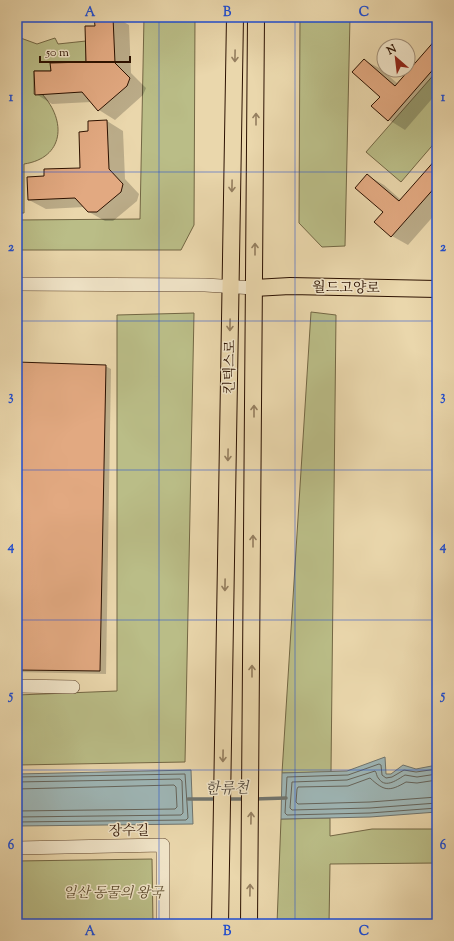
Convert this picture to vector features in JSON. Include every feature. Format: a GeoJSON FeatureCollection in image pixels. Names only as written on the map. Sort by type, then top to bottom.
{"type":"FeatureCollection","features":[{"type":"Feature","properties":{"kind":"main road","name":"킨텍스로"},"geometry":{"type":"LineString","coordinates":[[220,924],[235,17]]}},
{"type":"Feature","properties":{"kind":"main road","name":"킨텍스로"},"geometry":{"type":"LineString","coordinates":[[249,924],[252,710],[256,17]]}},
{"type":"Feature","properties":{"kind":"main road","name":"월드고양로"},"geometry":{"type":"LineString","coordinates":[[254,288],[290,286],[437,289]]}},
{"type":"Feature","properties":{"kind":"street"},"geometry":{"type":"LineString","coordinates":[[17,284],[230,286],[254,288]]}},
{"type":"Feature","properties":{"kind":"street"},"geometry":{"type":"LineString","coordinates":[[17,686],[73,688]]}},
{"type":"Feature","properties":{"kind":"street","name":"장수길"},"geometry":{"type":"LineString","coordinates":[[17,848],[163,845],[163,924]]}},
{"type":"Feature","properties":{"kind":"green space"},"geometry":{"type":"Polygon","coordinates":[[[144,17],[195,17],[194,225],[181,250],[17,250],[17,220],[140,219],[144,17]]]}},
{"type":"Feature","properties":{"kind":"green space"},"geometry":{"type":"Polygon","coordinates":[[[300,17],[350,17],[345,246],[322,247],[299,223],[300,17]]]}},
{"type":"Feature","properties":{"kind":"green space"},"geometry":{"type":"Polygon","coordinates":[[[18,37],[37,44],[55,38],[58,44],[86,41],[86,62],[51,63],[51,71],[34,71],[34,94],[42,94],[55,115],[58,126],[54,146],[47,154],[37,160],[24,164],[24,213],[17,213],[18,37]]]}},
{"type":"Feature","properties":{"kind":"green space"},"geometry":{"type":"Polygon","coordinates":[[[437,71],[437,140],[401,182],[366,152],[437,71]]]}},
{"type":"Feature","properties":{"kind":"green space"},"geometry":{"type":"Polygon","coordinates":[[[311,312],[336,315],[331,772],[282,773],[311,312]]]}},
{"type":"Feature","properties":{"kind":"green space"},"geometry":{"type":"Polygon","coordinates":[[[194,313],[185,762],[17,765],[17,695],[117,691],[117,315],[194,313]]]}},
{"type":"Feature","properties":{"kind":"green space"},"geometry":{"type":"Polygon","coordinates":[[[330,818],[330,836],[372,829],[437,829],[437,863],[330,864],[329,924],[277,924],[281,819],[330,818]]]}},
{"type":"Feature","properties":{"kind":"green space","name":"일산 동물의 왕국"},"geometry":{"type":"Polygon","coordinates":[[[152,859],[153,924],[17,924],[17,861],[152,859]]]}},
{"type":"Feature","properties":{"kind":"water"},"geometry":{"type":"Polygon","coordinates":[[[385,757],[386,774],[391,774],[403,765],[416,769],[437,765],[437,812],[370,817],[281,819],[282,773],[347,771],[385,757]]]}},
{"type":"Feature","properties":{"kind":"water"},"geometry":{"type":"Polygon","coordinates":[[[191,770],[193,824],[17,826],[17,774],[191,770]]]}},
{"type":"Feature","properties":{"kind":"building"},"geometry":{"type":"Polygon","coordinates":[[[94,17],[113,17],[115,63],[130,78],[127,86],[98,111],[82,92],[35,95],[34,71],[51,71],[50,63],[86,62],[85,26],[95,26],[94,17]]]}},
{"type":"Feature","properties":{"kind":"building"},"geometry":{"type":"Polygon","coordinates":[[[437,38],[437,65],[388,121],[371,106],[380,97],[352,72],[364,59],[376,69],[376,78],[386,78],[395,86],[402,78],[416,78],[416,62],[437,38]]]}},
{"type":"Feature","properties":{"kind":"building"},"geometry":{"type":"Polygon","coordinates":[[[107,120],[109,169],[123,184],[121,192],[97,212],[88,212],[75,198],[28,200],[27,177],[44,176],[44,169],[80,168],[79,132],[88,131],[88,121],[107,120]]]}},
{"type":"Feature","properties":{"kind":"building"},"geometry":{"type":"Polygon","coordinates":[[[437,158],[437,185],[391,237],[374,222],[383,212],[355,188],[367,174],[399,201],[437,158]]]}},
{"type":"Feature","properties":{"kind":"building"},"geometry":{"type":"Polygon","coordinates":[[[17,362],[106,365],[100,671],[17,670],[17,362]]]}},
{"type":"Feature","properties":{"kind":"waterway","name":"한류천"},"geometry":{"type":"LineString","coordinates":[[254,799],[286,798]]}},
{"type":"Feature","properties":{"kind":"waterway","name":"한류천"},"geometry":{"type":"LineString","coordinates":[[188,799],[218,799]]}},
{"type":"Feature","properties":{"kind":"waterway","name":"한류천"},"geometry":{"type":"LineString","coordinates":[[226,799],[246,799]]}}]}
